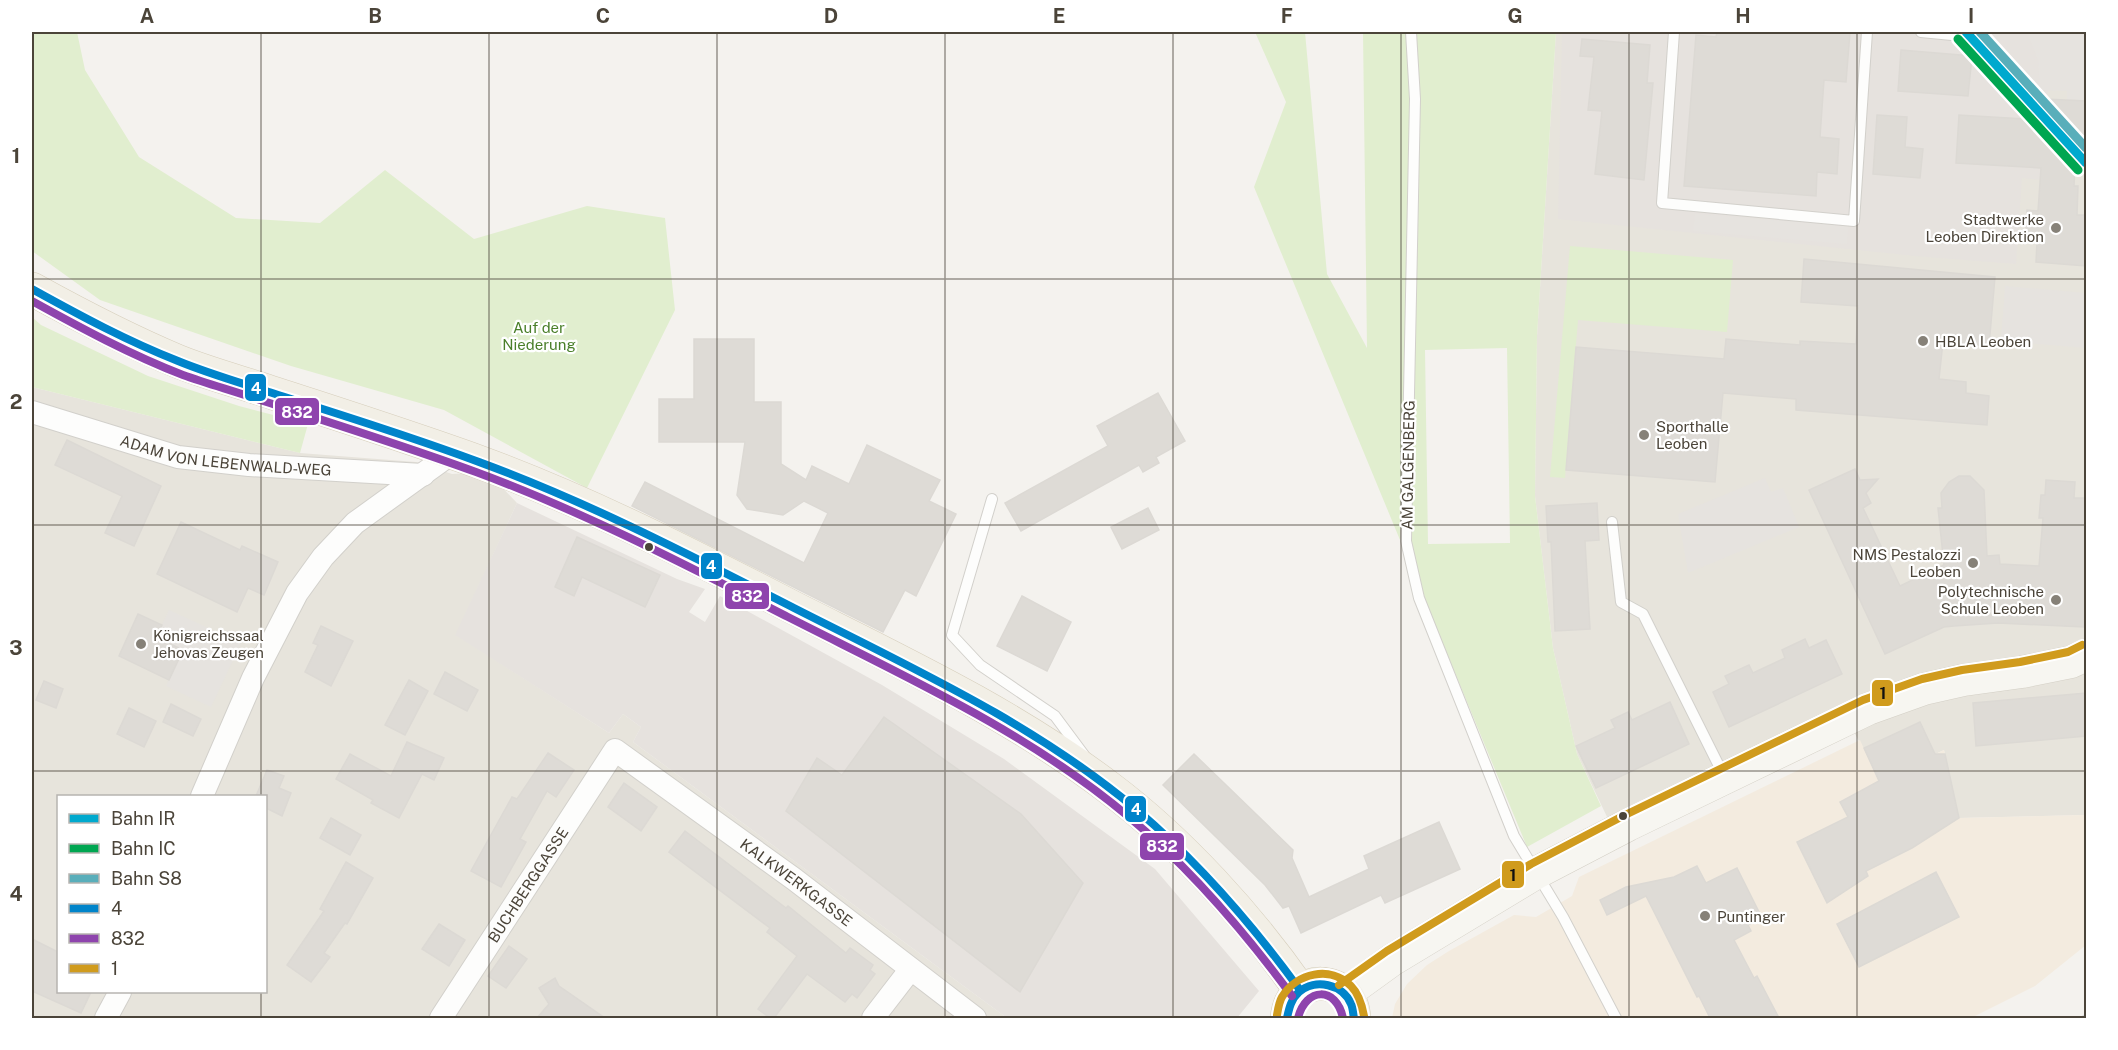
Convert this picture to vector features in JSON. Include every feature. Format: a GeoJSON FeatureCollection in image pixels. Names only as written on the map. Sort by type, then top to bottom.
{"type":"FeatureCollection","features":[{"type":"Feature","properties":{"kind":"main road"},"geometry":{"type":"LineString","coordinates":[[32,289],[102,328],[180,362],[452,453],[590,507],[728,574],[945,686],[1031,734],[1108,786],[1171,840],[1202,871],[1279,960],[1294,1004],[1318,984],[1328,984],[1349,1006],[1377,970],[1536,873],[1610,834],[1888,701],[1924,689],[2071,662],[2086,655]]}},
{"type":"Feature","properties":{"kind":"street","name":"ADAM VON LEBENWALD-WEG"},"geometry":{"type":"LineString","coordinates":[[32,412],[178,457],[249,465],[423,475]]}},
{"type":"Feature","properties":{"kind":"street"},"geometry":{"type":"LineString","coordinates":[[202,795],[248,687],[297,593],[323,557],[354,523],[452,453]]}},
{"type":"Feature","properties":{"kind":"street","name":"KALKWERKGASSE"},"geometry":{"type":"LineString","coordinates":[[615,750],[794,879],[975,1018]]}},
{"type":"Feature","properties":{"kind":"street","name":"BUCHBERGGASSE"},"geometry":{"type":"LineString","coordinates":[[441,1018],[615,750]]}},
{"type":"Feature","properties":{"kind":"street"},"geometry":{"type":"LineString","coordinates":[[873,1018],[910,970]]}},
{"type":"Feature","properties":{"kind":"street"},"geometry":{"type":"LineString","coordinates":[[106,1018],[119,993]]}},
{"type":"Feature","properties":{"kind":"lane","name":"AM GALGENBERG"},"geometry":{"type":"LineString","coordinates":[[1411,32],[1415,99],[1406,541],[1419,598],[1514,836],[1563,917],[1616,1018]]}},
{"type":"Feature","properties":{"kind":"lane"},"geometry":{"type":"LineString","coordinates":[[1674,32],[1662,202],[1854,221],[1867,32]]}},
{"type":"Feature","properties":{"kind":"lane"},"geometry":{"type":"LineString","coordinates":[[1921,32],[1952,35],[1956,32]]}},
{"type":"Feature","properties":{"kind":"lane"},"geometry":{"type":"LineString","coordinates":[[1973,32],[2030,90]]}},
{"type":"Feature","properties":{"kind":"lane"},"geometry":{"type":"LineString","coordinates":[[992,499],[951,635],[980,664],[1055,716],[1108,786]]}},
{"type":"Feature","properties":{"kind":"lane"},"geometry":{"type":"LineString","coordinates":[[1612,522],[1622,602],[1643,614],[1725,779]]}},
{"type":"Feature","properties":{"kind":"shaded area"},"geometry":{"type":"Polygon","coordinates":[[[1556,32],[2086,32],[2086,815],[1959,818],[1944,750],[1879,781],[1843,710],[1609,821],[1577,754],[1553,648],[1535,496],[1537,336],[1556,32]]]}},
{"type":"Feature","properties":{"kind":"shaded area"},"geometry":{"type":"Polygon","coordinates":[[[1562,32],[2044,32],[2049,90],[2045,98],[2041,180],[2022,178],[2016,264],[1915,256],[1558,219],[1562,32]]]}},
{"type":"Feature","properties":{"kind":"shaded area"},"geometry":{"type":"Polygon","coordinates":[[[2027,32],[2086,32],[2086,101],[2067,100],[2067,91],[2040,90],[2038,60],[2027,32]]]}},
{"type":"Feature","properties":{"kind":"shaded area"},"geometry":{"type":"Polygon","coordinates":[[[1695,214],[1848,226],[1847,244],[1693,231],[1695,214]]]}},
{"type":"Feature","properties":{"kind":"shaded area"},"geometry":{"type":"Polygon","coordinates":[[[2005,286],[2086,293],[2086,348],[2001,341],[2005,286]]]}},
{"type":"Feature","properties":{"kind":"shaded area"},"geometry":{"type":"Polygon","coordinates":[[[32,387],[300,453],[416,462],[452,474],[469,473],[497,482],[517,503],[456,635],[609,733],[623,714],[641,727],[633,742],[1007,1018],[32,1018],[32,387]]]}},
{"type":"Feature","properties":{"kind":"shaded area","name":"Sporthalle Leoben"},"geometry":{"type":"Polygon","coordinates":[[[1765,478],[1771,492],[1783,488],[1799,527],[1688,573],[1678,514],[1765,478]]]}},
{"type":"Feature","properties":{"kind":"shaded area"},"geometry":{"type":"Polygon","coordinates":[[[517,503],[677,579],[705,589],[689,612],[705,622],[720,596],[882,685],[1004,759],[1155,869],[1259,991],[1237,1018],[1007,1018],[633,742],[641,727],[623,714],[609,733],[455,635],[517,503]]]}},
{"type":"Feature","properties":{"kind":"shaded area"},"geometry":{"type":"Polygon","coordinates":[[[169,610],[241,643],[211,707],[166,686],[183,650],[156,637],[169,610]]]}},
{"type":"Feature","properties":{"kind":"shaded area"},"geometry":{"type":"Polygon","coordinates":[[[1860,740],[1879,781],[1944,750],[1959,818],[2086,815],[2086,945],[2035,986],[1971,1018],[1392,1018],[1395,1004],[1407,984],[1427,965],[1449,951],[1514,915],[1536,917],[1572,896],[1579,877],[1860,740]]]}},
{"type":"Feature","properties":{"kind":"green space","name":"Auf der Niederung"},"geometry":{"type":"Polygon","coordinates":[[[32,32],[77,32],[85,70],[139,157],[236,218],[320,223],[385,170],[474,239],[587,206],[665,218],[675,310],[587,488],[444,410],[291,366],[100,300],[32,251],[32,32]]]}},
{"type":"Feature","properties":{"kind":"green space"},"geometry":{"type":"Polygon","coordinates":[[[1255,32],[1305,32],[1327,274],[1367,348],[1363,32],[1556,32],[1537,336],[1535,496],[1553,648],[1577,754],[1601,806],[1527,847],[1254,187],[1286,102],[1255,32]],[[1507,348],[1425,350],[1428,544],[1510,543],[1507,348]]]}},
{"type":"Feature","properties":{"kind":"green space"},"geometry":{"type":"Polygon","coordinates":[[[1570,246],[1733,260],[1727,332],[1578,320],[1565,478],[1550,477],[1570,246]]]}},
{"type":"Feature","properties":{"kind":"green space"},"geometry":{"type":"Polygon","coordinates":[[[32,317],[41,325],[148,376],[239,406],[308,424],[300,453],[32,387],[32,317]]]}},
{"type":"Feature","properties":{"kind":"building"},"geometry":{"type":"Polygon","coordinates":[[[1717,32],[1850,32],[1846,82],[1824,80],[1820,137],[1839,139],[1837,174],[1817,172],[1816,196],[1684,186],[1696,35],[1716,37],[1717,32]]]}},
{"type":"Feature","properties":{"kind":"building"},"geometry":{"type":"Polygon","coordinates":[[[1582,39],[1650,45],[1647,83],[1653,83],[1644,180],[1595,174],[1602,111],[1588,110],[1594,57],[1580,56],[1582,39]]]}},
{"type":"Feature","properties":{"kind":"building"},"geometry":{"type":"Polygon","coordinates":[[[1901,50],[1972,56],[1968,96],[1898,91],[1901,50]]]}},
{"type":"Feature","properties":{"kind":"building"},"geometry":{"type":"Polygon","coordinates":[[[2045,99],[2086,101],[2086,140],[2076,140],[2074,186],[2078,186],[2077,215],[2086,215],[2086,266],[2036,262],[2037,242],[2025,242],[2027,210],[2038,211],[2041,168],[1956,163],[1959,115],[2044,120],[2045,99]]]}},
{"type":"Feature","properties":{"kind":"building"},"geometry":{"type":"Polygon","coordinates":[[[1877,115],[1907,117],[1905,147],[1923,149],[1920,178],[1873,174],[1877,115]]]}},
{"type":"Feature","properties":{"kind":"building"},"geometry":{"type":"Polygon","coordinates":[[[1804,259],[1995,277],[1989,346],[1943,342],[1939,379],[1966,382],[1966,393],[1989,396],[1987,425],[1796,410],[1796,399],[1723,393],[1715,482],[1566,470],[1576,347],[1724,359],[1726,339],[1800,345],[1800,341],[1856,344],[1858,306],[1801,302],[1804,259]]]}},
{"type":"Feature","properties":{"kind":"building"},"geometry":{"type":"Polygon","coordinates":[[[694,339],[754,339],[754,402],[781,402],[781,464],[806,480],[812,466],[849,484],[867,445],[940,480],[929,501],[956,514],[916,596],[905,590],[883,632],[632,506],[645,482],[804,563],[828,513],[804,501],[783,515],[747,509],[737,495],[745,442],[659,442],[659,399],[694,399],[694,339]]]}},
{"type":"Feature","properties":{"kind":"building"},"geometry":{"type":"Polygon","coordinates":[[[1158,393],[1185,441],[1156,457],[1159,463],[1143,472],[1139,465],[1021,531],[1005,503],[1108,446],[1097,426],[1158,393]]]}},
{"type":"Feature","properties":{"kind":"building"},"geometry":{"type":"Polygon","coordinates":[[[67,440],[161,486],[134,546],[105,533],[122,496],[55,465],[67,440]]]}},
{"type":"Feature","properties":{"kind":"building","name":"NMS Pestalozzi Leoben"},"geometry":{"type":"Polygon","coordinates":[[[1855,469],[1860,480],[1878,479],[1866,493],[1871,503],[1863,508],[1900,586],[1944,565],[1938,508],[1942,508],[1941,493],[1949,482],[1959,476],[1970,476],[1984,490],[1987,556],[1999,555],[2000,564],[2039,566],[2043,518],[2039,518],[2041,495],[2045,495],[2046,480],[2075,482],[2074,498],[2086,498],[2084,627],[1998,623],[1944,627],[1885,654],[1809,490],[1855,469]]]}},
{"type":"Feature","properties":{"kind":"building"},"geometry":{"type":"Polygon","coordinates":[[[1597,503],[1599,540],[1585,541],[1590,629],[1555,631],[1551,542],[1548,542],[1546,506],[1597,503]]]}},
{"type":"Feature","properties":{"kind":"building"},"geometry":{"type":"Polygon","coordinates":[[[1148,508],[1159,530],[1122,549],[1111,527],[1148,508]]]}},
{"type":"Feature","properties":{"kind":"building"},"geometry":{"type":"Polygon","coordinates":[[[181,522],[240,550],[242,546],[278,562],[264,595],[248,588],[237,612],[157,574],[181,522]]]}},
{"type":"Feature","properties":{"kind":"building"},"geometry":{"type":"Polygon","coordinates":[[[577,537],[660,575],[645,607],[582,577],[574,596],[555,587],[577,537]]]}},
{"type":"Feature","properties":{"kind":"building"},"geometry":{"type":"Polygon","coordinates":[[[1022,596],[1071,622],[1047,671],[997,646],[1022,596]]]}},
{"type":"Feature","properties":{"kind":"building","name":"Königreichssaal Jehovas Zeugen"},"geometry":{"type":"Polygon","coordinates":[[[138,614],[162,625],[156,637],[183,650],[169,680],[119,656],[138,614]]]}},
{"type":"Feature","properties":{"kind":"building"},"geometry":{"type":"Polygon","coordinates":[[[321,626],[353,641],[331,686],[305,672],[318,645],[313,643],[321,626]]]}},
{"type":"Feature","properties":{"kind":"building"},"geometry":{"type":"Polygon","coordinates":[[[1805,639],[1809,648],[1826,640],[1842,674],[1729,727],[1713,692],[1729,684],[1725,676],[1749,665],[1753,673],[1785,658],[1782,650],[1805,639]]]}},
{"type":"Feature","properties":{"kind":"building"},"geometry":{"type":"Polygon","coordinates":[[[445,672],[478,690],[467,711],[434,694],[445,672]]]}},
{"type":"Feature","properties":{"kind":"building"},"geometry":{"type":"Polygon","coordinates":[[[409,680],[428,691],[405,735],[385,725],[409,680]]]}},
{"type":"Feature","properties":{"kind":"building"},"geometry":{"type":"Polygon","coordinates":[[[44,681],[63,689],[56,708],[36,700],[44,681]]]}},
{"type":"Feature","properties":{"kind":"building"},"geometry":{"type":"Polygon","coordinates":[[[2086,693],[2086,736],[1976,746],[1973,703],[2086,693]]]}},
{"type":"Feature","properties":{"kind":"building"},"geometry":{"type":"Polygon","coordinates":[[[1670,702],[1689,744],[1596,788],[1576,746],[1615,728],[1611,720],[1628,712],[1632,720],[1670,702]]]}},
{"type":"Feature","properties":{"kind":"building"},"geometry":{"type":"Polygon","coordinates":[[[171,704],[201,719],[193,736],[163,722],[171,704]]]}},
{"type":"Feature","properties":{"kind":"building"},"geometry":{"type":"Polygon","coordinates":[[[129,708],[156,721],[144,747],[117,734],[129,708]]]}},
{"type":"Feature","properties":{"kind":"building"},"geometry":{"type":"Polygon","coordinates":[[[884,717],[1021,814],[1083,883],[1020,992],[786,811],[817,758],[842,775],[884,717]]]}},
{"type":"Feature","properties":{"kind":"building"},"geometry":{"type":"Polygon","coordinates":[[[1920,722],[1935,754],[1945,754],[1959,818],[1912,848],[1866,871],[1868,876],[1827,903],[1797,842],[1848,817],[1840,802],[1879,781],[1864,748],[1920,722]]]}},
{"type":"Feature","properties":{"kind":"building"},"geometry":{"type":"Polygon","coordinates":[[[407,742],[444,758],[434,780],[422,774],[399,818],[371,803],[373,800],[336,779],[350,754],[391,776],[407,742]]]}},
{"type":"Feature","properties":{"kind":"building"},"geometry":{"type":"Polygon","coordinates":[[[548,753],[574,770],[556,797],[547,791],[520,839],[526,842],[501,887],[471,871],[512,797],[517,799],[548,753]]]}},
{"type":"Feature","properties":{"kind":"building"},"geometry":{"type":"Polygon","coordinates":[[[1194,754],[1293,850],[1292,858],[1309,897],[1369,869],[1364,856],[1439,822],[1460,869],[1385,903],[1381,895],[1301,933],[1289,906],[1283,908],[1265,885],[1163,785],[1194,754]]]}},
{"type":"Feature","properties":{"kind":"building"},"geometry":{"type":"Polygon","coordinates":[[[267,770],[284,776],[279,788],[291,793],[282,816],[267,808],[267,795],[256,795],[267,770]]]}},
{"type":"Feature","properties":{"kind":"building"},"geometry":{"type":"Polygon","coordinates":[[[624,783],[657,807],[641,831],[608,807],[624,783]]]}},
{"type":"Feature","properties":{"kind":"building"},"geometry":{"type":"Polygon","coordinates":[[[331,818],[361,835],[350,855],[320,838],[331,818]]]}},
{"type":"Feature","properties":{"kind":"building"},"geometry":{"type":"Polygon","coordinates":[[[685,831],[786,908],[788,906],[846,953],[850,948],[873,965],[870,970],[875,974],[857,998],[852,994],[845,1002],[807,974],[774,1018],[770,1018],[758,1009],[797,956],[767,932],[770,928],[669,852],[685,831]]]}},
{"type":"Feature","properties":{"kind":"building"},"geometry":{"type":"Polygon","coordinates":[[[346,862],[373,878],[347,924],[345,923],[324,953],[330,957],[311,982],[287,965],[324,911],[320,909],[346,862]]]}},
{"type":"Feature","properties":{"kind":"building"},"geometry":{"type":"Polygon","coordinates":[[[1697,866],[1706,883],[1737,868],[1762,918],[1748,925],[1751,931],[1734,940],[1754,978],[1757,976],[1779,1018],[1710,1018],[1646,896],[1607,915],[1600,900],[1626,887],[1674,877],[1697,866]]]}},
{"type":"Feature","properties":{"kind":"building"},"geometry":{"type":"Polygon","coordinates":[[[1936,872],[1959,917],[1859,967],[1837,924],[1936,872]]]}},
{"type":"Feature","properties":{"kind":"building"},"geometry":{"type":"Polygon","coordinates":[[[439,924],[465,940],[449,966],[422,949],[439,924]]]}},
{"type":"Feature","properties":{"kind":"building"},"geometry":{"type":"Polygon","coordinates":[[[32,939],[57,952],[57,993],[91,993],[81,1013],[32,991],[32,939]]]}},
{"type":"Feature","properties":{"kind":"building"},"geometry":{"type":"Polygon","coordinates":[[[509,946],[527,959],[506,988],[488,976],[509,946]]]}},
{"type":"Feature","properties":{"kind":"building"},"geometry":{"type":"Polygon","coordinates":[[[555,978],[559,986],[605,1018],[537,1018],[549,1004],[539,988],[555,978]]]}},
{"type":"Feature","properties":{"kind":"rail line","name":"IR"},"geometry":{"type":"LineString","coordinates":[[1966,32],[2086,163]]}},
{"type":"Feature","properties":{"kind":"rail line","name":"S8"},"geometry":{"type":"LineString","coordinates":[[1980,32],[2086,148]]}},
{"type":"Feature","properties":{"kind":"rail line","name":"IC"},"geometry":{"type":"LineString","coordinates":[[1958,39],[2078,170]]}},
{"type":"Feature","properties":{"kind":"transit line","name":"4"},"geometry":{"type":"LineString","coordinates":[[32,289],[122,336],[189,365],[427,443],[560,494],[677,549],[972,699],[1015,724],[1098,779],[1160,830],[1224,895],[1300,990]]}},
{"type":"Feature","properties":{"kind":"transit line","name":"832"},"geometry":{"type":"LineString","coordinates":[[32,301],[125,350],[183,375],[422,453],[556,504],[673,559],[965,708],[1050,758],[1090,786],[1152,837],[1216,902],[1292,996]]}},
{"type":"Feature","properties":{"kind":"transit line","name":"1"},"geometry":{"type":"LineString","coordinates":[[1339,985],[1387,951],[1531,864],[1623,816],[1863,700],[1922,679],[2068,652],[2082,645]]}},
{"type":"Feature","properties":{"kind":"transit line","name":"1"},"geometry":{"type":"LineString","coordinates":[[1277,1015],[1281,999],[1296,982],[1305,977],[1324,974],[1334,975],[1351,986],[1360,1000],[1364,1016]]}},
{"type":"Feature","properties":{"kind":"transit line","name":"4"},"geometry":{"type":"LineString","coordinates":[[1287,1018],[1296,995],[1306,988],[1320,984],[1342,992],[1351,1004],[1354,1018]]}},
{"type":"Feature","properties":{"kind":"transit line","name":"832"},"geometry":{"type":"LineString","coordinates":[[1298,1018],[1307,1000],[1321,994],[1334,1000],[1343,1018]]}},
{"type":"Feature","properties":{"kind":"place","name":"Stadtwerke Leoben Direktion"},"geometry":{"type":"Point","coordinates":[2056,228]}},
{"type":"Feature","properties":{"kind":"place","name":"HBLA Leoben"},"geometry":{"type":"Point","coordinates":[1923,341]}},
{"type":"Feature","properties":{"kind":"place","name":"Sporthalle Leoben"},"geometry":{"type":"Point","coordinates":[1644,435]}},
{"type":"Feature","properties":{"kind":"place","name":"NMS Pestalozzi Leoben"},"geometry":{"type":"Point","coordinates":[1973,563]}},
{"type":"Feature","properties":{"kind":"place","name":"Polytechnische Schule Leoben"},"geometry":{"type":"Point","coordinates":[2056,600]}},
{"type":"Feature","properties":{"kind":"place","name":"Königreichssaal Jehovas Zeugen"},"geometry":{"type":"Point","coordinates":[141,644]}},
{"type":"Feature","properties":{"kind":"place","name":"Puntinger"},"geometry":{"type":"Point","coordinates":[1705,916]}}]}
